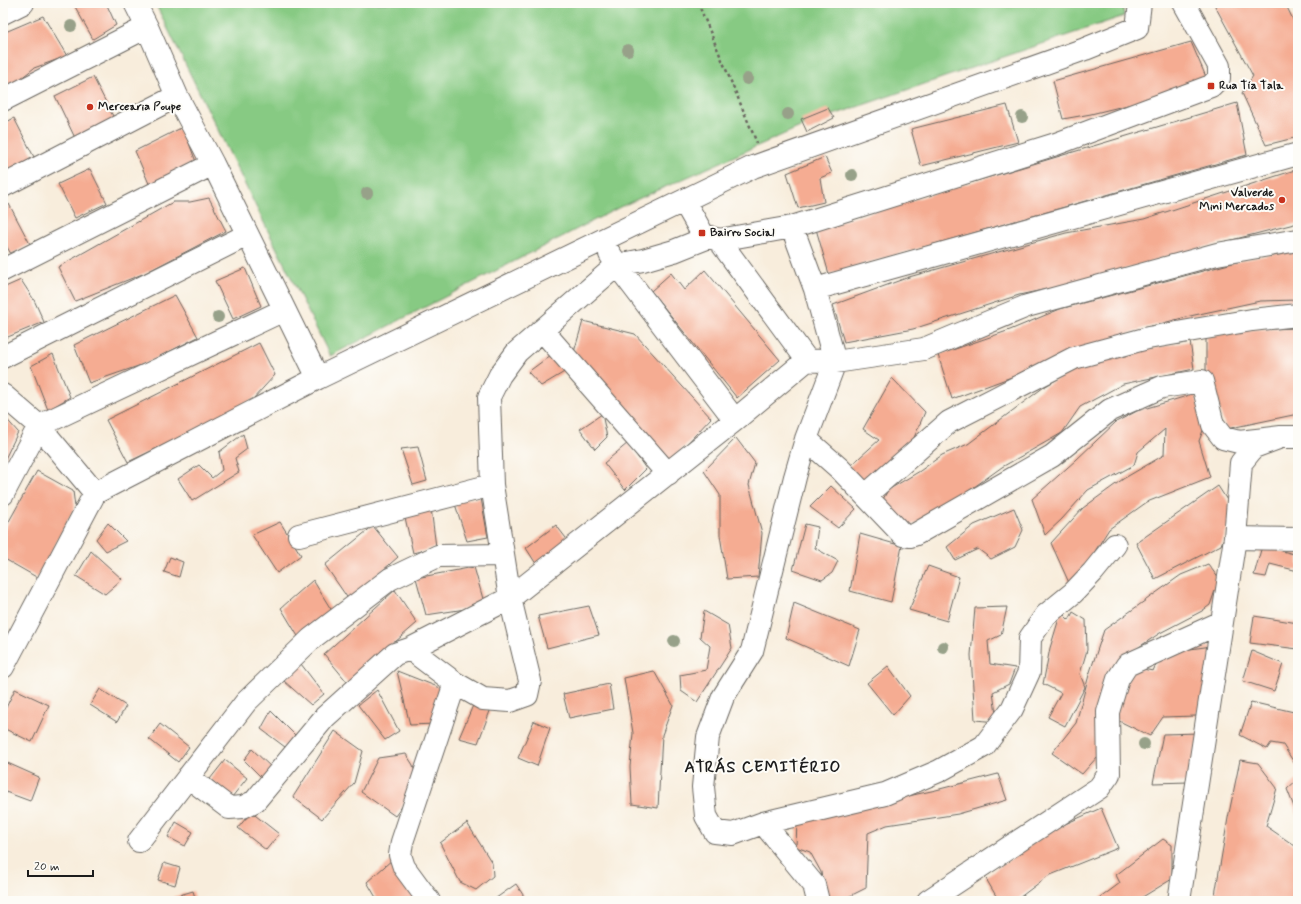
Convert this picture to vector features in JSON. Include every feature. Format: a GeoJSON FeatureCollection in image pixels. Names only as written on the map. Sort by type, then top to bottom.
{"type":"FeatureCollection","features":[{"type":"Feature","properties":{"kind":"street"},"geometry":{"type":"LineString","coordinates":[[3,13],[23,3]]}},
{"type":"Feature","properties":{"kind":"street"},"geometry":{"type":"LineString","coordinates":[[135,3],[177,96],[213,164],[318,378]]}},
{"type":"Feature","properties":{"kind":"street"},"geometry":{"type":"LineString","coordinates":[[3,667],[95,492],[318,378],[753,167],[1085,49],[1137,28],[1140,3]]}},
{"type":"Feature","properties":{"kind":"street"},"geometry":{"type":"LineString","coordinates":[[410,649],[454,683],[483,699],[510,701],[526,695],[530,681],[510,598],[492,485],[490,397],[500,375],[517,352],[617,265],[643,260],[714,239],[792,227],[1056,144],[1211,86],[1219,78],[1219,66],[1184,3]]}},
{"type":"Feature","properties":{"kind":"street"},"geometry":{"type":"LineString","coordinates":[[3,100],[147,27]]}},
{"type":"Feature","properties":{"kind":"street"},"geometry":{"type":"LineString","coordinates":[[3,186],[177,96]]}},
{"type":"Feature","properties":{"kind":"street"},"geometry":{"type":"LineString","coordinates":[[815,289],[1298,154]]}},
{"type":"Feature","properties":{"kind":"street"},"geometry":{"type":"LineString","coordinates":[[3,270],[213,164]]}},
{"type":"Feature","properties":{"kind":"street"},"geometry":{"type":"LineString","coordinates":[[684,201],[702,233],[714,239],[807,360]]}},
{"type":"Feature","properties":{"kind":"street"},"geometry":{"type":"LineString","coordinates":[[792,227],[815,289],[835,362],[806,439],[752,651],[723,697],[708,737],[703,786],[706,816],[715,832],[733,834],[763,823],[885,794],[939,771],[984,746],[1012,709],[1029,672],[1030,638],[1046,615],[1073,593],[1093,572],[1115,545]]}},
{"type":"Feature","properties":{"kind":"street"},"geometry":{"type":"LineString","coordinates":[[3,357],[247,235]]}},
{"type":"Feature","properties":{"kind":"street"},"geometry":{"type":"LineString","coordinates":[[188,777],[229,808],[243,807],[255,801],[325,717],[395,654],[410,649],[510,598],[668,474],[807,360],[835,362],[924,349],[1027,306],[1217,254],[1298,240]]}},
{"type":"Feature","properties":{"kind":"street"},"geometry":{"type":"LineString","coordinates":[[602,241],[617,265],[735,420]]}},
{"type":"Feature","properties":{"kind":"street"},"geometry":{"type":"LineString","coordinates":[[3,494],[39,426],[284,310]]}},
{"type":"Feature","properties":{"kind":"street"},"geometry":{"type":"LineString","coordinates":[[866,495],[949,422],[1074,358],[1148,338],[1252,320],[1298,315]]}},
{"type":"Feature","properties":{"kind":"street"},"geometry":{"type":"LineString","coordinates":[[542,330],[668,474]]}},
{"type":"Feature","properties":{"kind":"street"},"geometry":{"type":"LineString","coordinates":[[806,439],[866,495],[903,535],[910,536],[916,534],[1052,456],[1110,410],[1162,387],[1202,381],[1213,425],[1223,438],[1239,442],[1289,437]]}},
{"type":"Feature","properties":{"kind":"street"},"geometry":{"type":"LineString","coordinates":[[3,395],[39,426],[95,492]]}},
{"type":"Feature","properties":{"kind":"street"},"geometry":{"type":"LineString","coordinates":[[1179,901],[1235,538],[1241,463],[1254,447],[1289,437]]}},
{"type":"Feature","properties":{"kind":"street"},"geometry":{"type":"LineString","coordinates":[[299,535],[492,485]]}},
{"type":"Feature","properties":{"kind":"street"},"geometry":{"type":"LineString","coordinates":[[1235,538],[1298,539]]}},
{"type":"Feature","properties":{"kind":"street"},"geometry":{"type":"LineString","coordinates":[[139,841],[246,702],[311,639],[390,579],[438,556],[503,555]]}},
{"type":"Feature","properties":{"kind":"street"},"geometry":{"type":"LineString","coordinates":[[928,901],[1099,788],[1109,774],[1108,712],[1118,679],[1127,665],[1222,622]]}},
{"type":"Feature","properties":{"kind":"street"},"geometry":{"type":"LineString","coordinates":[[429,901],[404,867],[400,855],[402,842],[454,683]]}},
{"type":"Feature","properties":{"kind":"street"},"geometry":{"type":"LineString","coordinates":[[763,823],[814,885],[818,901]]}},
{"type":"Feature","properties":{"kind":"path"},"geometry":{"type":"LineString","coordinates":[[698,3],[758,146]]}},
{"type":"Feature","properties":{"kind":"green space"},"geometry":{"type":"Polygon","coordinates":[[[155,3],[1123,3],[1124,16],[807,124],[620,207],[330,356],[155,3]]]}},
{"type":"Feature","properties":{"kind":"building"},"geometry":{"type":"Polygon","coordinates":[[[73,3],[106,3],[116,25],[93,39],[73,3]]]}},
{"type":"Feature","properties":{"kind":"building"},"geometry":{"type":"Polygon","coordinates":[[[1217,3],[1285,3],[1298,30],[1298,137],[1266,145],[1242,93],[1253,76],[1215,6],[1217,3]]]}},
{"type":"Feature","properties":{"kind":"building"},"geometry":{"type":"Polygon","coordinates":[[[43,16],[67,56],[34,68],[10,87],[3,89],[3,33],[43,16]]]}},
{"type":"Feature","properties":{"kind":"building"},"geometry":{"type":"Polygon","coordinates":[[[1191,42],[1206,77],[1144,101],[1063,119],[1053,81],[1191,42]]]}},
{"type":"Feature","properties":{"kind":"building"},"geometry":{"type":"Polygon","coordinates":[[[93,77],[115,120],[76,140],[55,96],[93,77]]]}},
{"type":"Feature","properties":{"kind":"building"},"geometry":{"type":"Polygon","coordinates":[[[1237,103],[1247,155],[829,274],[816,229],[1237,103]]]}},
{"type":"Feature","properties":{"kind":"building"},"geometry":{"type":"Polygon","coordinates":[[[1007,105],[1018,142],[921,166],[911,129],[1007,105]]]}},
{"type":"Feature","properties":{"kind":"building"},"geometry":{"type":"Polygon","coordinates":[[[828,108],[834,118],[807,132],[801,119],[828,108]]]}},
{"type":"Feature","properties":{"kind":"building"},"geometry":{"type":"Polygon","coordinates":[[[14,118],[35,159],[3,174],[3,124],[14,118]]]}},
{"type":"Feature","properties":{"kind":"building"},"geometry":{"type":"Polygon","coordinates":[[[183,127],[196,162],[150,186],[135,151],[183,127]]]}},
{"type":"Feature","properties":{"kind":"building"},"geometry":{"type":"Polygon","coordinates":[[[825,157],[832,173],[820,178],[824,202],[798,208],[787,173],[825,157]]]}},
{"type":"Feature","properties":{"kind":"building"},"geometry":{"type":"Polygon","coordinates":[[[90,169],[107,203],[75,218],[58,184],[90,169]]]}},
{"type":"Feature","properties":{"kind":"building"},"geometry":{"type":"Polygon","coordinates":[[[1298,169],[1298,223],[1185,252],[1080,282],[1019,295],[913,329],[844,342],[833,305],[909,277],[1066,233],[1144,219],[1298,169]]]}},
{"type":"Feature","properties":{"kind":"building"},"geometry":{"type":"Polygon","coordinates":[[[209,198],[226,231],[145,273],[75,301],[58,267],[173,202],[190,202],[209,198]]]}},
{"type":"Feature","properties":{"kind":"building"},"geometry":{"type":"Polygon","coordinates":[[[9,204],[30,244],[11,254],[3,240],[3,208],[9,204]]]}},
{"type":"Feature","properties":{"kind":"building"},"geometry":{"type":"Polygon","coordinates":[[[1298,249],[1298,300],[1260,301],[1190,316],[1144,328],[952,399],[938,355],[1010,330],[1060,309],[1244,260],[1298,249]]]}},
{"type":"Feature","properties":{"kind":"building"},"geometry":{"type":"Polygon","coordinates":[[[245,268],[261,306],[233,319],[215,281],[245,268]]]}},
{"type":"Feature","properties":{"kind":"building"},"geometry":{"type":"Polygon","coordinates":[[[705,270],[780,360],[737,398],[651,291],[671,273],[684,290],[705,270]]]}},
{"type":"Feature","properties":{"kind":"building"},"geometry":{"type":"Polygon","coordinates":[[[21,280],[34,300],[44,322],[3,339],[3,288],[21,280]]]}},
{"type":"Feature","properties":{"kind":"building"},"geometry":{"type":"Polygon","coordinates":[[[175,295],[198,337],[147,363],[89,383],[74,345],[175,295]]]}},
{"type":"Feature","properties":{"kind":"building"},"geometry":{"type":"Polygon","coordinates":[[[583,321],[635,334],[711,418],[670,462],[574,352],[583,321]]]}},
{"type":"Feature","properties":{"kind":"building"},"geometry":{"type":"Polygon","coordinates":[[[1298,328],[1298,414],[1226,429],[1206,370],[1206,337],[1242,330],[1298,328]]]}},
{"type":"Feature","properties":{"kind":"building"},"geometry":{"type":"Polygon","coordinates":[[[1190,341],[1194,369],[1123,384],[1080,407],[1062,433],[1002,467],[938,513],[900,530],[881,503],[888,490],[920,471],[942,455],[968,444],[1044,387],[1076,368],[1110,357],[1190,341]]]}},
{"type":"Feature","properties":{"kind":"building"},"geometry":{"type":"Polygon","coordinates":[[[259,343],[275,375],[252,400],[210,423],[128,462],[106,420],[259,343]]]}},
{"type":"Feature","properties":{"kind":"building"},"geometry":{"type":"Polygon","coordinates":[[[53,354],[70,397],[48,410],[31,366],[53,354]]]}},
{"type":"Feature","properties":{"kind":"building"},"geometry":{"type":"Polygon","coordinates":[[[551,355],[566,371],[541,386],[528,372],[551,355]]]}},
{"type":"Feature","properties":{"kind":"building"},"geometry":{"type":"Polygon","coordinates":[[[892,378],[925,412],[904,461],[867,487],[849,467],[879,440],[863,429],[892,378]]]}},
{"type":"Feature","properties":{"kind":"building"},"geometry":{"type":"Polygon","coordinates":[[[1194,391],[1205,425],[1199,441],[1210,477],[1147,502],[1109,529],[1085,567],[1070,585],[1051,543],[1083,508],[1123,479],[1164,455],[1165,429],[1138,452],[1134,465],[1088,490],[1062,519],[1045,535],[1032,499],[1116,422],[1137,411],[1187,396],[1194,391]]]}},
{"type":"Feature","properties":{"kind":"building"},"geometry":{"type":"Polygon","coordinates":[[[602,414],[607,437],[595,449],[580,429],[602,414]]]}},
{"type":"Feature","properties":{"kind":"building"},"geometry":{"type":"Polygon","coordinates":[[[3,415],[18,432],[3,463],[3,415]]]}},
{"type":"Feature","properties":{"kind":"building"},"geometry":{"type":"Polygon","coordinates":[[[243,434],[247,449],[235,458],[239,472],[192,501],[178,479],[199,465],[212,478],[222,470],[219,452],[243,434]]]}},
{"type":"Feature","properties":{"kind":"building"},"geometry":{"type":"Polygon","coordinates":[[[736,438],[755,463],[749,485],[762,533],[758,577],[727,579],[720,535],[720,495],[704,471],[736,438]]]}},
{"type":"Feature","properties":{"kind":"building"},"geometry":{"type":"Polygon","coordinates":[[[628,443],[646,469],[625,490],[604,463],[628,443]]]}},
{"type":"Feature","properties":{"kind":"building"},"geometry":{"type":"Polygon","coordinates":[[[418,447],[427,481],[413,485],[401,449],[418,447]]]}},
{"type":"Feature","properties":{"kind":"building"},"geometry":{"type":"Polygon","coordinates":[[[37,471],[73,491],[75,507],[38,578],[3,558],[3,532],[37,471]]]}},
{"type":"Feature","properties":{"kind":"building"},"geometry":{"type":"Polygon","coordinates":[[[831,486],[856,509],[838,528],[810,507],[831,486]]]}},
{"type":"Feature","properties":{"kind":"building"},"geometry":{"type":"Polygon","coordinates":[[[1218,486],[1234,511],[1221,545],[1155,579],[1136,543],[1218,486]]]}},
{"type":"Feature","properties":{"kind":"building"},"geometry":{"type":"Polygon","coordinates":[[[481,498],[488,537],[467,541],[454,501],[481,498]]]}},
{"type":"Feature","properties":{"kind":"building"},"geometry":{"type":"Polygon","coordinates":[[[431,508],[436,547],[413,553],[404,513],[431,508]]]}},
{"type":"Feature","properties":{"kind":"building"},"geometry":{"type":"Polygon","coordinates":[[[1014,508],[1023,530],[1015,547],[991,559],[978,549],[955,560],[947,547],[974,525],[1014,508]]]}},
{"type":"Feature","properties":{"kind":"building"},"geometry":{"type":"Polygon","coordinates":[[[280,522],[301,555],[277,573],[252,535],[280,522]]]}},
{"type":"Feature","properties":{"kind":"building"},"geometry":{"type":"Polygon","coordinates":[[[108,523],[126,541],[106,551],[96,539],[108,523]]]}},
{"type":"Feature","properties":{"kind":"building"},"geometry":{"type":"Polygon","coordinates":[[[805,524],[818,527],[815,548],[838,561],[832,573],[822,580],[793,570],[805,524]]]}},
{"type":"Feature","properties":{"kind":"building"},"geometry":{"type":"Polygon","coordinates":[[[556,525],[569,542],[538,567],[526,548],[556,525]]]}},
{"type":"Feature","properties":{"kind":"building"},"geometry":{"type":"Polygon","coordinates":[[[373,526],[398,557],[349,600],[325,565],[373,526]]]}},
{"type":"Feature","properties":{"kind":"building"},"geometry":{"type":"Polygon","coordinates":[[[860,534],[902,546],[891,602],[850,591],[860,534]]]}},
{"type":"Feature","properties":{"kind":"building"},"geometry":{"type":"Polygon","coordinates":[[[1262,546],[1298,555],[1298,571],[1270,564],[1266,577],[1254,575],[1262,546]]]}},
{"type":"Feature","properties":{"kind":"building"},"geometry":{"type":"Polygon","coordinates":[[[91,551],[122,579],[105,594],[76,576],[91,551]]]}},
{"type":"Feature","properties":{"kind":"building"},"geometry":{"type":"Polygon","coordinates":[[[170,557],[183,562],[179,577],[164,572],[170,557]]]}},
{"type":"Feature","properties":{"kind":"building"},"geometry":{"type":"Polygon","coordinates":[[[1208,564],[1219,579],[1210,605],[1202,611],[1160,633],[1121,659],[1098,756],[1082,774],[1052,753],[1076,723],[1089,675],[1104,630],[1181,575],[1208,564]]]}},
{"type":"Feature","properties":{"kind":"building"},"geometry":{"type":"Polygon","coordinates":[[[928,566],[959,577],[947,621],[909,610],[928,566]]]}},
{"type":"Feature","properties":{"kind":"building"},"geometry":{"type":"Polygon","coordinates":[[[474,567],[485,606],[426,615],[416,578],[474,567]]]}},
{"type":"Feature","properties":{"kind":"building"},"geometry":{"type":"Polygon","coordinates":[[[313,580],[332,611],[299,638],[281,608],[313,580]]]}},
{"type":"Feature","properties":{"kind":"building"},"geometry":{"type":"Polygon","coordinates":[[[395,590],[417,623],[348,683],[324,654],[395,590]]]}},
{"type":"Feature","properties":{"kind":"building"},"geometry":{"type":"Polygon","coordinates":[[[794,603],[860,630],[849,666],[786,638],[794,603]]]}},
{"type":"Feature","properties":{"kind":"building"},"geometry":{"type":"Polygon","coordinates":[[[589,606],[599,635],[547,648],[538,616],[589,606]]]}},
{"type":"Feature","properties":{"kind":"building"},"geometry":{"type":"Polygon","coordinates":[[[1007,607],[1001,635],[988,641],[990,664],[1015,668],[1009,684],[993,692],[997,722],[975,720],[971,655],[975,608],[1007,607]]]}},
{"type":"Feature","properties":{"kind":"building"},"geometry":{"type":"Polygon","coordinates":[[[704,611],[728,625],[732,648],[697,702],[681,691],[680,675],[706,670],[710,646],[700,637],[704,611]]]}},
{"type":"Feature","properties":{"kind":"building"},"geometry":{"type":"Polygon","coordinates":[[[1061,612],[1069,620],[1073,612],[1086,620],[1087,650],[1080,674],[1085,687],[1065,726],[1048,717],[1061,693],[1043,684],[1050,648],[1061,612]]]}},
{"type":"Feature","properties":{"kind":"building"},"geometry":{"type":"Polygon","coordinates":[[[1254,616],[1298,623],[1298,649],[1250,643],[1254,616]]]}},
{"type":"Feature","properties":{"kind":"building"},"geometry":{"type":"Polygon","coordinates":[[[1212,646],[1209,684],[1196,716],[1163,717],[1150,736],[1113,718],[1132,667],[1153,671],[1161,653],[1212,646]]]}},
{"type":"Feature","properties":{"kind":"building"},"geometry":{"type":"Polygon","coordinates":[[[1252,651],[1283,664],[1274,691],[1243,681],[1252,651]]]}},
{"type":"Feature","properties":{"kind":"building"},"geometry":{"type":"Polygon","coordinates":[[[301,664],[324,694],[311,705],[284,681],[301,664]]]}},
{"type":"Feature","properties":{"kind":"building"},"geometry":{"type":"Polygon","coordinates":[[[888,666],[910,696],[893,715],[867,683],[888,666]]]}},
{"type":"Feature","properties":{"kind":"building"},"geometry":{"type":"Polygon","coordinates":[[[397,671],[443,689],[435,724],[410,725],[397,671]]]}},
{"type":"Feature","properties":{"kind":"building"},"geometry":{"type":"Polygon","coordinates":[[[654,671],[673,705],[662,735],[658,808],[632,804],[630,767],[633,733],[624,678],[654,671]]]}},
{"type":"Feature","properties":{"kind":"building"},"geometry":{"type":"Polygon","coordinates":[[[609,684],[613,709],[569,718],[563,694],[609,684]]]}},
{"type":"Feature","properties":{"kind":"building"},"geometry":{"type":"Polygon","coordinates":[[[15,689],[49,705],[32,742],[3,728],[3,714],[15,689]]]}},
{"type":"Feature","properties":{"kind":"building"},"geometry":{"type":"Polygon","coordinates":[[[100,689],[126,706],[117,722],[90,705],[100,689]]]}},
{"type":"Feature","properties":{"kind":"building"},"geometry":{"type":"Polygon","coordinates":[[[377,690],[399,731],[385,740],[358,705],[377,690]]]}},
{"type":"Feature","properties":{"kind":"building"},"geometry":{"type":"Polygon","coordinates":[[[1251,702],[1298,713],[1298,769],[1283,745],[1271,743],[1267,749],[1240,735],[1251,702]]]}},
{"type":"Feature","properties":{"kind":"building"},"geometry":{"type":"Polygon","coordinates":[[[474,703],[490,711],[478,743],[459,738],[474,703]]]}},
{"type":"Feature","properties":{"kind":"building"},"geometry":{"type":"Polygon","coordinates":[[[271,711],[295,735],[289,750],[261,729],[271,711]]]}},
{"type":"Feature","properties":{"kind":"building"},"geometry":{"type":"Polygon","coordinates":[[[534,721],[550,728],[537,766],[518,758],[534,721]]]}},
{"type":"Feature","properties":{"kind":"building"},"geometry":{"type":"Polygon","coordinates":[[[160,724],[189,747],[178,762],[149,739],[160,724]]]}},
{"type":"Feature","properties":{"kind":"building"},"geometry":{"type":"Polygon","coordinates":[[[335,731],[363,751],[354,783],[322,819],[293,797],[335,731]]]}},
{"type":"Feature","properties":{"kind":"building"},"geometry":{"type":"Polygon","coordinates":[[[1200,733],[1189,782],[1153,783],[1163,734],[1200,733]]]}},
{"type":"Feature","properties":{"kind":"building"},"geometry":{"type":"Polygon","coordinates":[[[252,749],[273,769],[266,782],[244,760],[252,749]]]}},
{"type":"Feature","properties":{"kind":"building"},"geometry":{"type":"Polygon","coordinates":[[[406,754],[413,765],[418,785],[395,816],[361,792],[378,758],[406,754]]]}},
{"type":"Feature","properties":{"kind":"building"},"geometry":{"type":"Polygon","coordinates":[[[225,760],[247,778],[232,797],[210,779],[225,760]]]}},
{"type":"Feature","properties":{"kind":"building"},"geometry":{"type":"Polygon","coordinates":[[[1240,760],[1258,763],[1277,788],[1266,826],[1298,848],[1298,901],[1214,901],[1228,818],[1240,760]]]}},
{"type":"Feature","properties":{"kind":"building"},"geometry":{"type":"Polygon","coordinates":[[[3,761],[39,777],[30,801],[3,791],[3,761]]]}},
{"type":"Feature","properties":{"kind":"building"},"geometry":{"type":"Polygon","coordinates":[[[998,774],[1007,800],[958,814],[887,825],[868,833],[866,888],[840,901],[825,901],[821,872],[810,852],[796,847],[797,820],[936,790],[998,774]]]}},
{"type":"Feature","properties":{"kind":"building"},"geometry":{"type":"Polygon","coordinates":[[[1298,779],[1298,817],[1287,789],[1298,779]]]}},
{"type":"Feature","properties":{"kind":"building"},"geometry":{"type":"Polygon","coordinates":[[[1101,808],[1118,848],[1048,876],[1015,901],[999,901],[985,877],[1054,829],[1101,808]]]}},
{"type":"Feature","properties":{"kind":"building"},"geometry":{"type":"Polygon","coordinates":[[[251,812],[279,834],[266,850],[238,828],[251,812]]]}},
{"type":"Feature","properties":{"kind":"building"},"geometry":{"type":"Polygon","coordinates":[[[176,822],[193,832],[185,846],[168,837],[176,822]]]}},
{"type":"Feature","properties":{"kind":"building"},"geometry":{"type":"Polygon","coordinates":[[[467,823],[492,863],[493,876],[476,890],[460,882],[440,843],[467,823]]]}},
{"type":"Feature","properties":{"kind":"building"},"geometry":{"type":"Polygon","coordinates":[[[1163,839],[1172,845],[1172,879],[1136,901],[1102,901],[1100,898],[1120,883],[1116,875],[1163,839]]]}},
{"type":"Feature","properties":{"kind":"building"},"geometry":{"type":"Polygon","coordinates":[[[393,859],[426,901],[378,901],[367,882],[393,859]]]}},
{"type":"Feature","properties":{"kind":"building"},"geometry":{"type":"Polygon","coordinates":[[[164,863],[180,868],[175,885],[158,880],[164,863]]]}},
{"type":"Feature","properties":{"kind":"building"},"geometry":{"type":"Polygon","coordinates":[[[516,884],[527,901],[492,901],[516,884]]]}},
{"type":"Feature","properties":{"kind":"building"},"geometry":{"type":"Polygon","coordinates":[[[193,891],[196,901],[174,901],[173,897],[193,891]]]}},
{"type":"Feature","properties":{"kind":"place","name":"Rua Tia Tala"},"geometry":{"type":"Point","coordinates":[1211,86]}},
{"type":"Feature","properties":{"kind":"place","name":"Mercearia Poupe"},"geometry":{"type":"Point","coordinates":[90,107]}},
{"type":"Feature","properties":{"kind":"place","name":"Valverde Mini Mercados"},"geometry":{"type":"Point","coordinates":[1282,200]}},
{"type":"Feature","properties":{"kind":"place","name":"Bairro Social"},"geometry":{"type":"Point","coordinates":[702,233]}},
{"type":"Feature","properties":{"kind":"district","name":"ATRÁS CEMITÉRIO"},"geometry":{"type":"Point","coordinates":[763,767]}}]}
